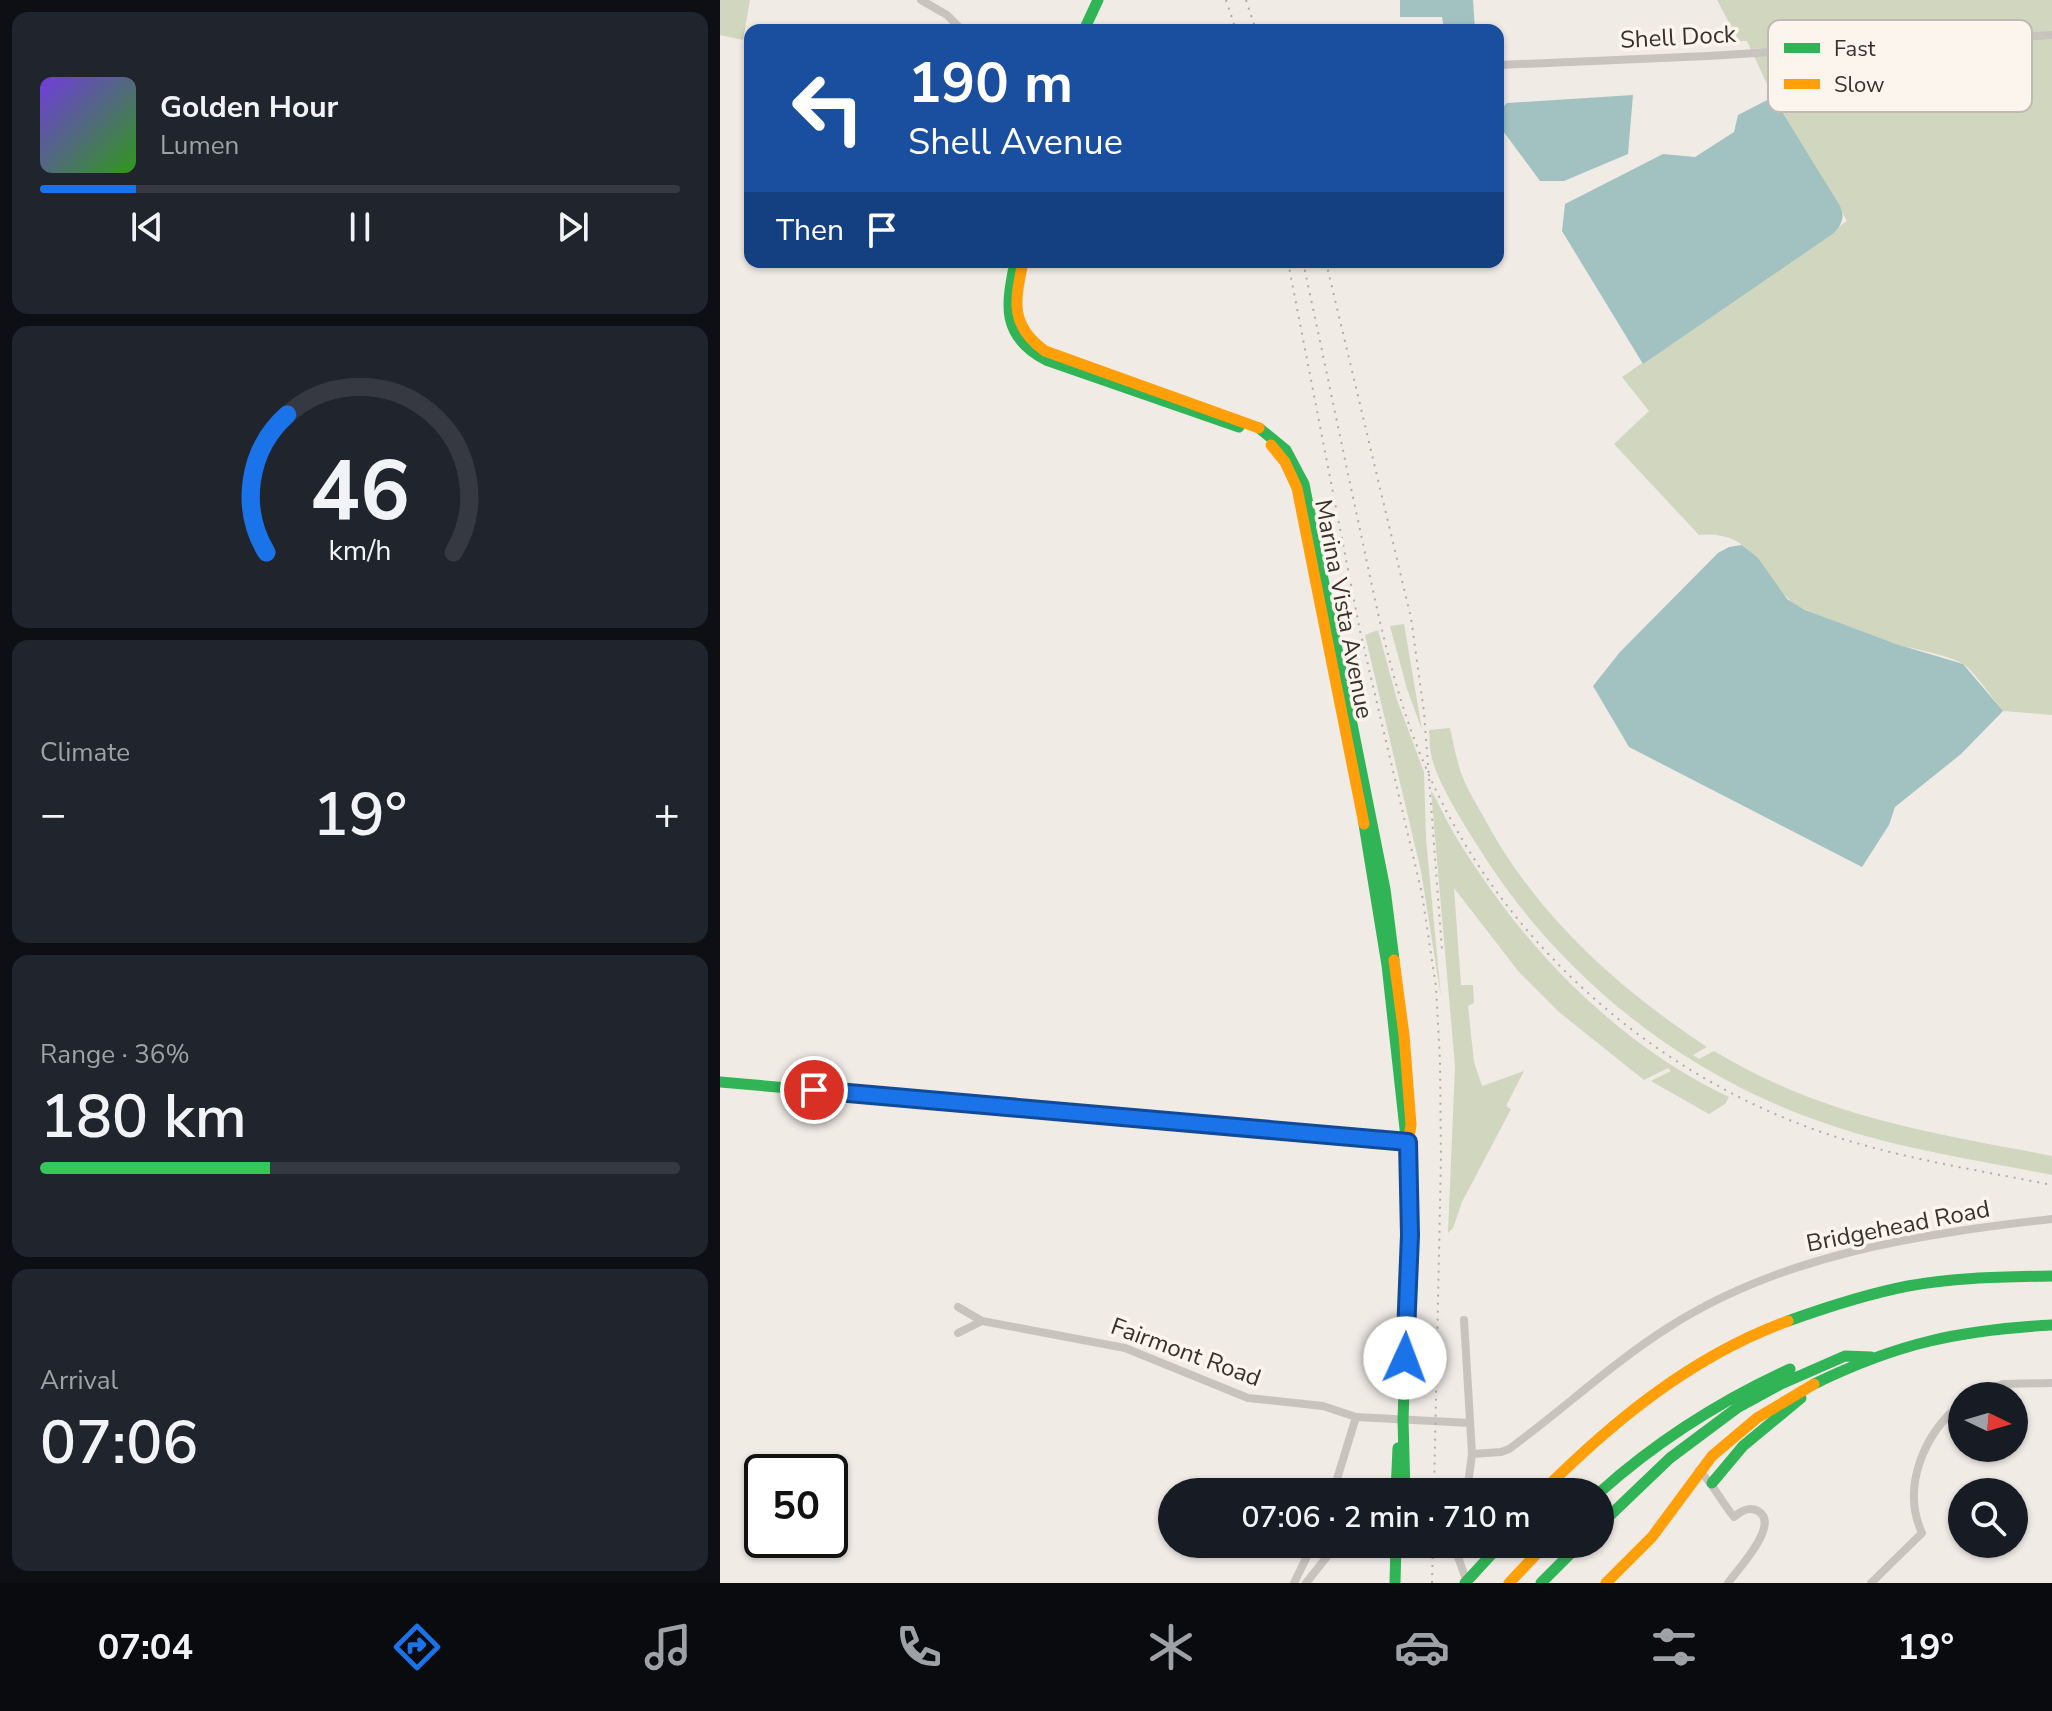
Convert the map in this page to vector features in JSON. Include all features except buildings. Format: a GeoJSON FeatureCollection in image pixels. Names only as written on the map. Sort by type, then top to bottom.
{"type":"FeatureCollection","features":[{"type":"Feature","properties":{"kind":"main road"},"geometry":{"type":"LineString","coordinates":[[1087,24],[1098,0]]}},
{"type":"Feature","properties":{"kind":"main road","name":"Marina Vista Avenue"},"geometry":{"type":"LineString","coordinates":[[1014,268],[1008,301],[1009,316],[1016,336],[1031,352],[1255,434],[1278,451],[1292,474],[1377,890],[1397,1043],[1403,1126],[1408,1142]]}},
{"type":"Feature","properties":{"kind":"main road","name":"Marina Vista Avenue"},"geometry":{"type":"LineString","coordinates":[[1022,268],[1015,307],[1023,333],[1036,345],[1045,351],[1256,426],[1281,443],[1299,470],[1304,484],[1388,912],[1404,1035],[1411,1125],[1408,1142],[1410,1235],[1403,1420],[1405,1478]]}},
{"type":"Feature","properties":{"kind":"main road"},"geometry":{"type":"LineString","coordinates":[[720,1082],[1408,1142]]}},
{"type":"Feature","properties":{"kind":"main road"},"geometry":{"type":"LineString","coordinates":[[1556,1478],[1591,1442],[1649,1395],[1712,1355],[1765,1329],[1819,1308],[1901,1286],[1983,1276],[2052,1276]]}},
{"type":"Feature","properties":{"kind":"main road"},"geometry":{"type":"LineString","coordinates":[[1606,1583],[1651,1539],[1699,1470],[1747,1425],[1815,1385],[1876,1357],[1927,1340],[1994,1329],[2052,1325]]}},
{"type":"Feature","properties":{"kind":"main road"},"geometry":{"type":"LineString","coordinates":[[1614,1512],[1670,1458],[1709,1427],[1766,1391],[1845,1356],[1876,1357]]}},
{"type":"Feature","properties":{"kind":"main road"},"geometry":{"type":"LineString","coordinates":[[1614,1480],[1649,1450],[1717,1405],[1804,1364],[1827,1363]]}},
{"type":"Feature","properties":{"kind":"main road"},"geometry":{"type":"LineString","coordinates":[[1712,1483],[1737,1452],[1815,1385]]}},
{"type":"Feature","properties":{"kind":"main road","name":"Marina Vista Avenue"},"geometry":{"type":"LineString","coordinates":[[1397,1478],[1403,1420]]}},
{"type":"Feature","properties":{"kind":"main road"},"geometry":{"type":"LineString","coordinates":[[1395,1583],[1396,1558]]}},
{"type":"Feature","properties":{"kind":"main road"},"geometry":{"type":"LineString","coordinates":[[1402,1583],[1403,1558]]}},
{"type":"Feature","properties":{"kind":"main road"},"geometry":{"type":"LineString","coordinates":[[1467,1583],[1490,1558]]}},
{"type":"Feature","properties":{"kind":"main road"},"geometry":{"type":"LineString","coordinates":[[1477,1583],[1491,1558]]}},
{"type":"Feature","properties":{"kind":"main road"},"geometry":{"type":"LineString","coordinates":[[1513,1579],[1533,1558]]}},
{"type":"Feature","properties":{"kind":"main road"},"geometry":{"type":"LineString","coordinates":[[1541,1583],[1566,1558]]}},
{"type":"Feature","properties":{"kind":"street"},"geometry":{"type":"LineString","coordinates":[[921,0],[956,24]]}},
{"type":"Feature","properties":{"kind":"street","name":"Shell Dock"},"geometry":{"type":"LineString","coordinates":[[2032,36],[2052,35]]}},
{"type":"Feature","properties":{"kind":"street","name":"Shell Dock"},"geometry":{"type":"LineString","coordinates":[[1504,65],[1768,53]]}},
{"type":"Feature","properties":{"kind":"street","name":"Bridgehead Road"},"geometry":{"type":"LineString","coordinates":[[1472,1454],[1509,1449],[1590,1382],[1649,1340],[1708,1305],[1777,1274],[1820,1259],[1902,1241],[2052,1219]]}},
{"type":"Feature","properties":{"kind":"street","name":"Fairmont Road"},"geometry":{"type":"LineString","coordinates":[[958,1307],[982,1321],[1106,1342],[1248,1398],[1323,1406],[1356,1417],[1470,1423]]}},
{"type":"Feature","properties":{"kind":"street"},"geometry":{"type":"LineString","coordinates":[[1464,1320],[1472,1454],[1469,1478]]}},
{"type":"Feature","properties":{"kind":"street"},"geometry":{"type":"LineString","coordinates":[[958,1333],[982,1321]]}},
{"type":"Feature","properties":{"kind":"street"},"geometry":{"type":"LineString","coordinates":[[2028,1383],[2052,1383]]}},
{"type":"Feature","properties":{"kind":"street"},"geometry":{"type":"LineString","coordinates":[[1871,1583],[1922,1533],[1913,1508],[1917,1473],[1932,1435],[1948,1416]]}},
{"type":"Feature","properties":{"kind":"street"},"geometry":{"type":"LineString","coordinates":[[1337,1478],[1356,1417]]}},
{"type":"Feature","properties":{"kind":"street"},"geometry":{"type":"LineString","coordinates":[[1699,1470],[1712,1483],[1718,1497],[1734,1517],[1742,1510],[1753,1509],[1763,1515],[1766,1522],[1761,1537],[1728,1583]]}},
{"type":"Feature","properties":{"kind":"street"},"geometry":{"type":"LineString","coordinates":[[1294,1583],[1306,1558]]}},
{"type":"Feature","properties":{"kind":"street"},"geometry":{"type":"LineString","coordinates":[[1306,1583],[1326,1558]]}},
{"type":"Feature","properties":{"kind":"street"},"geometry":{"type":"LineString","coordinates":[[1458,1558],[1467,1583]]}},
{"type":"Feature","properties":{"kind":"green space"},"geometry":{"type":"Polygon","coordinates":[[[720,0],[750,0],[743,40],[720,35],[720,0]]]}},
{"type":"Feature","properties":{"kind":"green space"},"geometry":{"type":"Polygon","coordinates":[[[1717,0],[2052,0],[2052,715],[2003,711],[1963,664],[1863,633],[1802,608],[1776,586],[1747,549],[1719,535],[1699,535],[1614,444],[1649,411],[1622,377],[1847,221],[1782,112],[2032,112],[2032,20],[1768,20],[1768,86],[1747,41],[1739,41],[1717,0]]]}},
{"type":"Feature","properties":{"kind":"green space"},"geometry":{"type":"Polygon","coordinates":[[[1404,624],[1422,730],[1390,626],[1404,624]]]}},
{"type":"Feature","properties":{"kind":"green space"},"geometry":{"type":"Polygon","coordinates":[[[1378,630],[1397,700],[1424,772],[1426,839],[1441,997],[1421,871],[1365,635],[1378,630]]]}},
{"type":"Feature","properties":{"kind":"green space"},"geometry":{"type":"Polygon","coordinates":[[[1450,728],[1467,787],[1526,883],[1552,915],[1609,973],[1707,1047],[1693,1055],[1699,1059],[1714,1051],[1796,1092],[1878,1119],[2052,1156],[2052,1175],[1903,1145],[1816,1120],[1722,1078],[1636,1021],[1559,952],[1525,913],[1478,846],[1434,767],[1429,730],[1450,728]]]}},
{"type":"Feature","properties":{"kind":"green space"},"geometry":{"type":"Polygon","coordinates":[[[1431,791],[1453,832],[1504,908],[1559,972],[1622,1030],[1656,1055],[1729,1097],[1725,1104],[1709,1114],[1651,1081],[1671,1071],[1668,1068],[1644,1080],[1559,1012],[1519,972],[1454,888],[1461,985],[1473,985],[1474,1003],[1468,1006],[1474,1062],[1482,1086],[1524,1071],[1506,1106],[1511,1109],[1448,1233],[1455,1066],[1431,791]]]}},
{"type":"Feature","properties":{"kind":"water"},"geometry":{"type":"Polygon","coordinates":[[[1400,0],[1473,0],[1475,24],[1443,24],[1442,17],[1400,17],[1400,0]]]}},
{"type":"Feature","properties":{"kind":"water"},"geometry":{"type":"Polygon","coordinates":[[[1633,95],[1628,154],[1564,181],[1540,181],[1504,132],[1504,106],[1507,103],[1633,95]]]}},
{"type":"Feature","properties":{"kind":"water"},"geometry":{"type":"Polygon","coordinates":[[[1768,100],[1768,112],[1782,112],[1840,206],[1841,224],[1834,233],[1643,364],[1562,231],[1565,204],[1663,154],[1695,157],[1734,132],[1738,115],[1768,100]]]}},
{"type":"Feature","properties":{"kind":"water"},"geometry":{"type":"Polygon","coordinates":[[[1742,545],[1758,558],[1787,599],[1805,610],[1896,644],[1963,664],[2003,711],[1961,754],[1895,807],[1889,825],[1862,867],[1629,747],[1593,686],[1620,652],[1718,553],[1742,545]]]}},
{"type":"Feature","properties":{"kind":"railway"},"geometry":{"type":"LineString","coordinates":[[1226,0],[1234,24]]}},
{"type":"Feature","properties":{"kind":"railway"},"geometry":{"type":"LineString","coordinates":[[1246,0],[1254,24]]}},
{"type":"Feature","properties":{"kind":"railway"},"geometry":{"type":"LineString","coordinates":[[1289,268],[1360,631],[1422,894],[1436,987],[1441,1157],[1434,1478]]}},
{"type":"Feature","properties":{"kind":"railway"},"geometry":{"type":"LineString","coordinates":[[1304,268],[1387,652],[1412,734],[1452,822],[1488,879],[1529,933],[1576,982],[1627,1026],[1682,1065],[1741,1098],[1802,1125],[1863,1145],[2052,1185]]}},
{"type":"Feature","properties":{"kind":"railway"},"geometry":{"type":"LineString","coordinates":[[1327,268],[1411,618],[1424,712],[1442,950]]}},
{"type":"Feature","properties":{"kind":"railway"},"geometry":{"type":"LineString","coordinates":[[1432,1583],[1433,1558]]}},
{"type":"Feature","properties":{"kind":"traffic: fast"},"geometry":{"type":"LineString","coordinates":[[1087,24],[1098,0]]}},
{"type":"Feature","properties":{"kind":"traffic: fast"},"geometry":{"type":"LineString","coordinates":[[1014,268],[1010,318],[1014,330],[1031,351],[1046,360],[1239,427]]}},
{"type":"Feature","properties":{"kind":"traffic: fast"},"geometry":{"type":"LineString","coordinates":[[1259,428],[1286,450],[1304,484],[1385,889],[1394,960]]}},
{"type":"Feature","properties":{"kind":"traffic: fast"},"geometry":{"type":"LineString","coordinates":[[1364,824],[1387,965],[1406,1138]]}},
{"type":"Feature","properties":{"kind":"traffic: fast"},"geometry":{"type":"LineString","coordinates":[[720,1082],[1408,1142]]}},
{"type":"Feature","properties":{"kind":"traffic: fast"},"geometry":{"type":"LineString","coordinates":[[1788,1321],[1847,1301],[1908,1286],[1962,1279],[2052,1276]]}},
{"type":"Feature","properties":{"kind":"traffic: fast"},"geometry":{"type":"LineString","coordinates":[[1814,1384],[1874,1358],[1930,1341],[2052,1325]]}},
{"type":"Feature","properties":{"kind":"traffic: fast"},"geometry":{"type":"LineString","coordinates":[[1614,1512],[1670,1458],[1737,1408],[1781,1384],[1845,1356],[1871,1357]]}},
{"type":"Feature","properties":{"kind":"traffic: fast"},"geometry":{"type":"LineString","coordinates":[[1405,1362],[1405,1478]]}},
{"type":"Feature","properties":{"kind":"traffic: fast"},"geometry":{"type":"LineString","coordinates":[[1614,1481],[1690,1423],[1790,1369]]}},
{"type":"Feature","properties":{"kind":"traffic: fast"},"geometry":{"type":"LineString","coordinates":[[1712,1483],[1743,1446],[1801,1398]]}},
{"type":"Feature","properties":{"kind":"traffic: fast"},"geometry":{"type":"LineString","coordinates":[[1397,1478],[1398,1448]]}},
{"type":"Feature","properties":{"kind":"traffic: fast"},"geometry":{"type":"LineString","coordinates":[[1395,1583],[1396,1558]]}},
{"type":"Feature","properties":{"kind":"traffic: fast"},"geometry":{"type":"LineString","coordinates":[[1465,1583],[1488,1558]]}},
{"type":"Feature","properties":{"kind":"traffic: fast"},"geometry":{"type":"LineString","coordinates":[[1541,1583],[1566,1558]]}},
{"type":"Feature","properties":{"kind":"traffic: slow"},"geometry":{"type":"LineString","coordinates":[[1022,268],[1017,300],[1020,322],[1025,332],[1045,351],[1259,428]]}},
{"type":"Feature","properties":{"kind":"traffic: slow"},"geometry":{"type":"LineString","coordinates":[[1271,445],[1285,462],[1297,488],[1364,824]]}},
{"type":"Feature","properties":{"kind":"traffic: slow"},"geometry":{"type":"LineString","coordinates":[[1394,960],[1411,1125],[1408,1142],[1410,1235],[1405,1362]]}},
{"type":"Feature","properties":{"kind":"traffic: slow"},"geometry":{"type":"LineString","coordinates":[[1557,1478],[1597,1440],[1656,1393],[1719,1352],[1788,1321]]}},
{"type":"Feature","properties":{"kind":"traffic: slow"},"geometry":{"type":"LineString","coordinates":[[1606,1583],[1652,1537],[1712,1456],[1757,1418],[1814,1384]]}},
{"type":"Feature","properties":{"kind":"traffic: slow"},"geometry":{"type":"LineString","coordinates":[[1509,1583],[1533,1558]]}},
{"type":"Feature","properties":{"kind":"route"},"geometry":{"type":"LineString","coordinates":[[814,1090],[1408,1142],[1410,1235],[1405,1358]]}}]}
